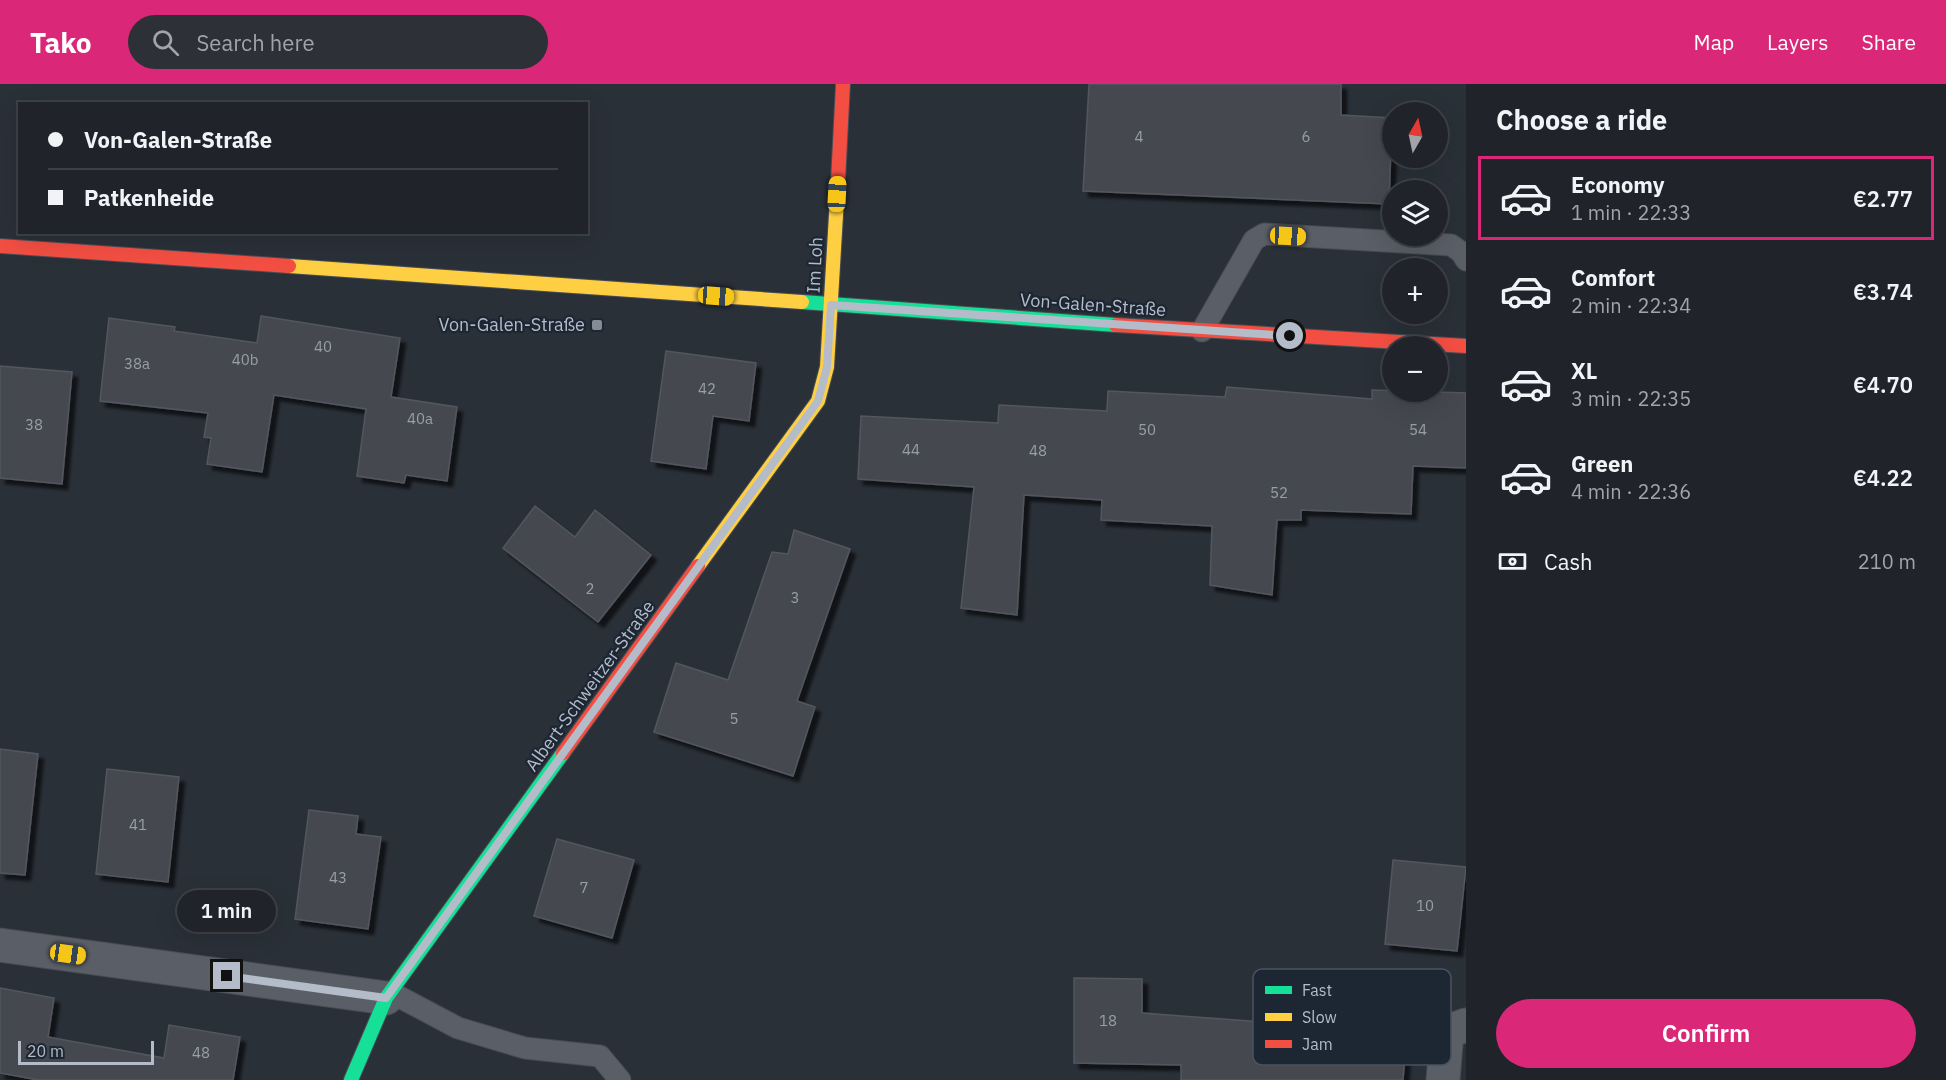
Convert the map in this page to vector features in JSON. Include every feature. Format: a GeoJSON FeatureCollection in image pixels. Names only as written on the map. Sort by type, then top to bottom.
{"type":"FeatureCollection","features":[{"type":"Feature","properties":{"kind":"street","name":"Im Loh"},"geometry":{"type":"LineString","coordinates":[[831,305],[843,84]]}},
{"type":"Feature","properties":{"kind":"street","name":"Von-Galen-Straße"},"geometry":{"type":"LineString","coordinates":[[0,246],[1202,331],[1466,346]]}},
{"type":"Feature","properties":{"kind":"street","name":"Albert-Schweitzer-Straße"},"geometry":{"type":"LineString","coordinates":[[351,1080],[388,995],[818,401],[827,367],[831,305]]}},
{"type":"Feature","properties":{"kind":"street"},"geometry":{"type":"LineString","coordinates":[[0,945],[388,995]]}},
{"type":"Feature","properties":{"kind":"street"},"geometry":{"type":"LineString","coordinates":[[1451,1031],[1466,1025]]}},
{"type":"Feature","properties":{"kind":"street"},"geometry":{"type":"LineString","coordinates":[[1443,1080],[1444,1065]]}},
{"type":"Feature","properties":{"kind":"lane"},"geometry":{"type":"LineString","coordinates":[[1202,331],[1254,240],[1264,234],[1451,244],[1461,252],[1466,260]]}},
{"type":"Feature","properties":{"kind":"lane"},"geometry":{"type":"LineString","coordinates":[[388,995],[458,1029],[525,1048],[600,1056],[620,1080]]}},
{"type":"Feature","properties":{"kind":"building"},"geometry":{"type":"Polygon","coordinates":[[[1089,84],[1341,84],[1341,115],[1382,117],[1382,168],[1390,168],[1390,180],[1382,180],[1382,204],[1083,191],[1089,84]]]}},
{"type":"Feature","properties":{"kind":"building"},"geometry":{"type":"Polygon","coordinates":[[[261,316],[400,338],[391,397],[457,407],[447,481],[406,475],[404,483],[357,476],[366,409],[274,395],[262,472],[207,464],[211,438],[204,437],[208,413],[100,401],[109,318],[175,327],[174,331],[257,343],[261,316]]]}},
{"type":"Feature","properties":{"kind":"building"},"geometry":{"type":"Polygon","coordinates":[[[666,351],[756,363],[749,421],[713,416],[706,469],[651,461],[666,351]]]}},
{"type":"Feature","properties":{"kind":"building"},"geometry":{"type":"Polygon","coordinates":[[[0,366],[72,372],[62,484],[0,478],[0,366]]]}},
{"type":"Feature","properties":{"kind":"building"},"geometry":{"type":"Polygon","coordinates":[[[1227,387],[1372,399],[1372,390],[1382,390],[1382,402],[1448,402],[1448,392],[1466,393],[1466,468],[1413,466],[1411,514],[1301,510],[1301,520],[1277,520],[1272,595],[1210,585],[1212,526],[1101,520],[1102,500],[1024,495],[1017,615],[961,608],[974,487],[858,479],[861,416],[998,423],[999,405],[1107,411],[1108,391],[1225,397],[1227,387]]]}},
{"type":"Feature","properties":{"kind":"building"},"geometry":{"type":"Polygon","coordinates":[[[535,506],[575,537],[595,510],[651,555],[598,622],[503,548],[535,506]]]}},
{"type":"Feature","properties":{"kind":"building"},"geometry":{"type":"Polygon","coordinates":[[[794,530],[850,549],[797,701],[815,707],[793,776],[654,732],[676,663],[728,680],[772,552],[788,554],[794,530]]]}},
{"type":"Feature","properties":{"kind":"building"},"geometry":{"type":"Polygon","coordinates":[[[0,749],[38,754],[25,875],[0,873],[0,749]]]}},
{"type":"Feature","properties":{"kind":"building"},"geometry":{"type":"Polygon","coordinates":[[[107,769],[179,777],[168,882],[96,874],[107,769]]]}},
{"type":"Feature","properties":{"kind":"building"},"geometry":{"type":"Polygon","coordinates":[[[309,810],[358,816],[356,834],[381,837],[368,929],[295,919],[309,810]]]}},
{"type":"Feature","properties":{"kind":"building"},"geometry":{"type":"Polygon","coordinates":[[[557,839],[634,860],[612,938],[534,916],[557,839]]]}},
{"type":"Feature","properties":{"kind":"building"},"geometry":{"type":"Polygon","coordinates":[[[1393,860],[1466,867],[1457,951],[1385,944],[1393,860]]]}},
{"type":"Feature","properties":{"kind":"building"},"geometry":{"type":"Polygon","coordinates":[[[1074,978],[1142,979],[1142,1013],[1253,1021],[1253,1065],[1404,1065],[1403,1080],[1181,1080],[1181,1065],[1074,1063],[1074,978]]]}},
{"type":"Feature","properties":{"kind":"building"},"geometry":{"type":"Polygon","coordinates":[[[0,988],[54,998],[48,1037],[164,1058],[169,1025],[240,1037],[233,1080],[38,1080],[0,1073],[0,988]]]}},
{"type":"Feature","properties":{"kind":"traffic: fast"},"geometry":{"type":"LineString","coordinates":[[802,302],[1116,325]]}},
{"type":"Feature","properties":{"kind":"traffic: fast"},"geometry":{"type":"LineString","coordinates":[[351,1080],[386,998],[563,753]]}},
{"type":"Feature","properties":{"kind":"traffic: slow"},"geometry":{"type":"LineString","coordinates":[[698,566],[818,401],[827,367],[838,181]]}},
{"type":"Feature","properties":{"kind":"traffic: slow"},"geometry":{"type":"LineString","coordinates":[[289,266],[802,302]]}},
{"type":"Feature","properties":{"kind":"traffic: jam"},"geometry":{"type":"LineString","coordinates":[[838,181],[843,84]]}},
{"type":"Feature","properties":{"kind":"traffic: jam"},"geometry":{"type":"LineString","coordinates":[[0,246],[289,266]]}},
{"type":"Feature","properties":{"kind":"traffic: jam"},"geometry":{"type":"LineString","coordinates":[[1116,325],[1466,346]]}},
{"type":"Feature","properties":{"kind":"traffic: jam"},"geometry":{"type":"LineString","coordinates":[[563,753],[698,566]]}},
{"type":"Feature","properties":{"kind":"place","name":"Von-Galen-Straße"},"geometry":{"type":"Point","coordinates":[597,325]}},
{"type":"Feature","properties":{"kind":"route"},"geometry":{"type":"LineString","coordinates":[[227,976],[386,998],[818,401],[827,367],[831,305],[1290,336]]}}]}
